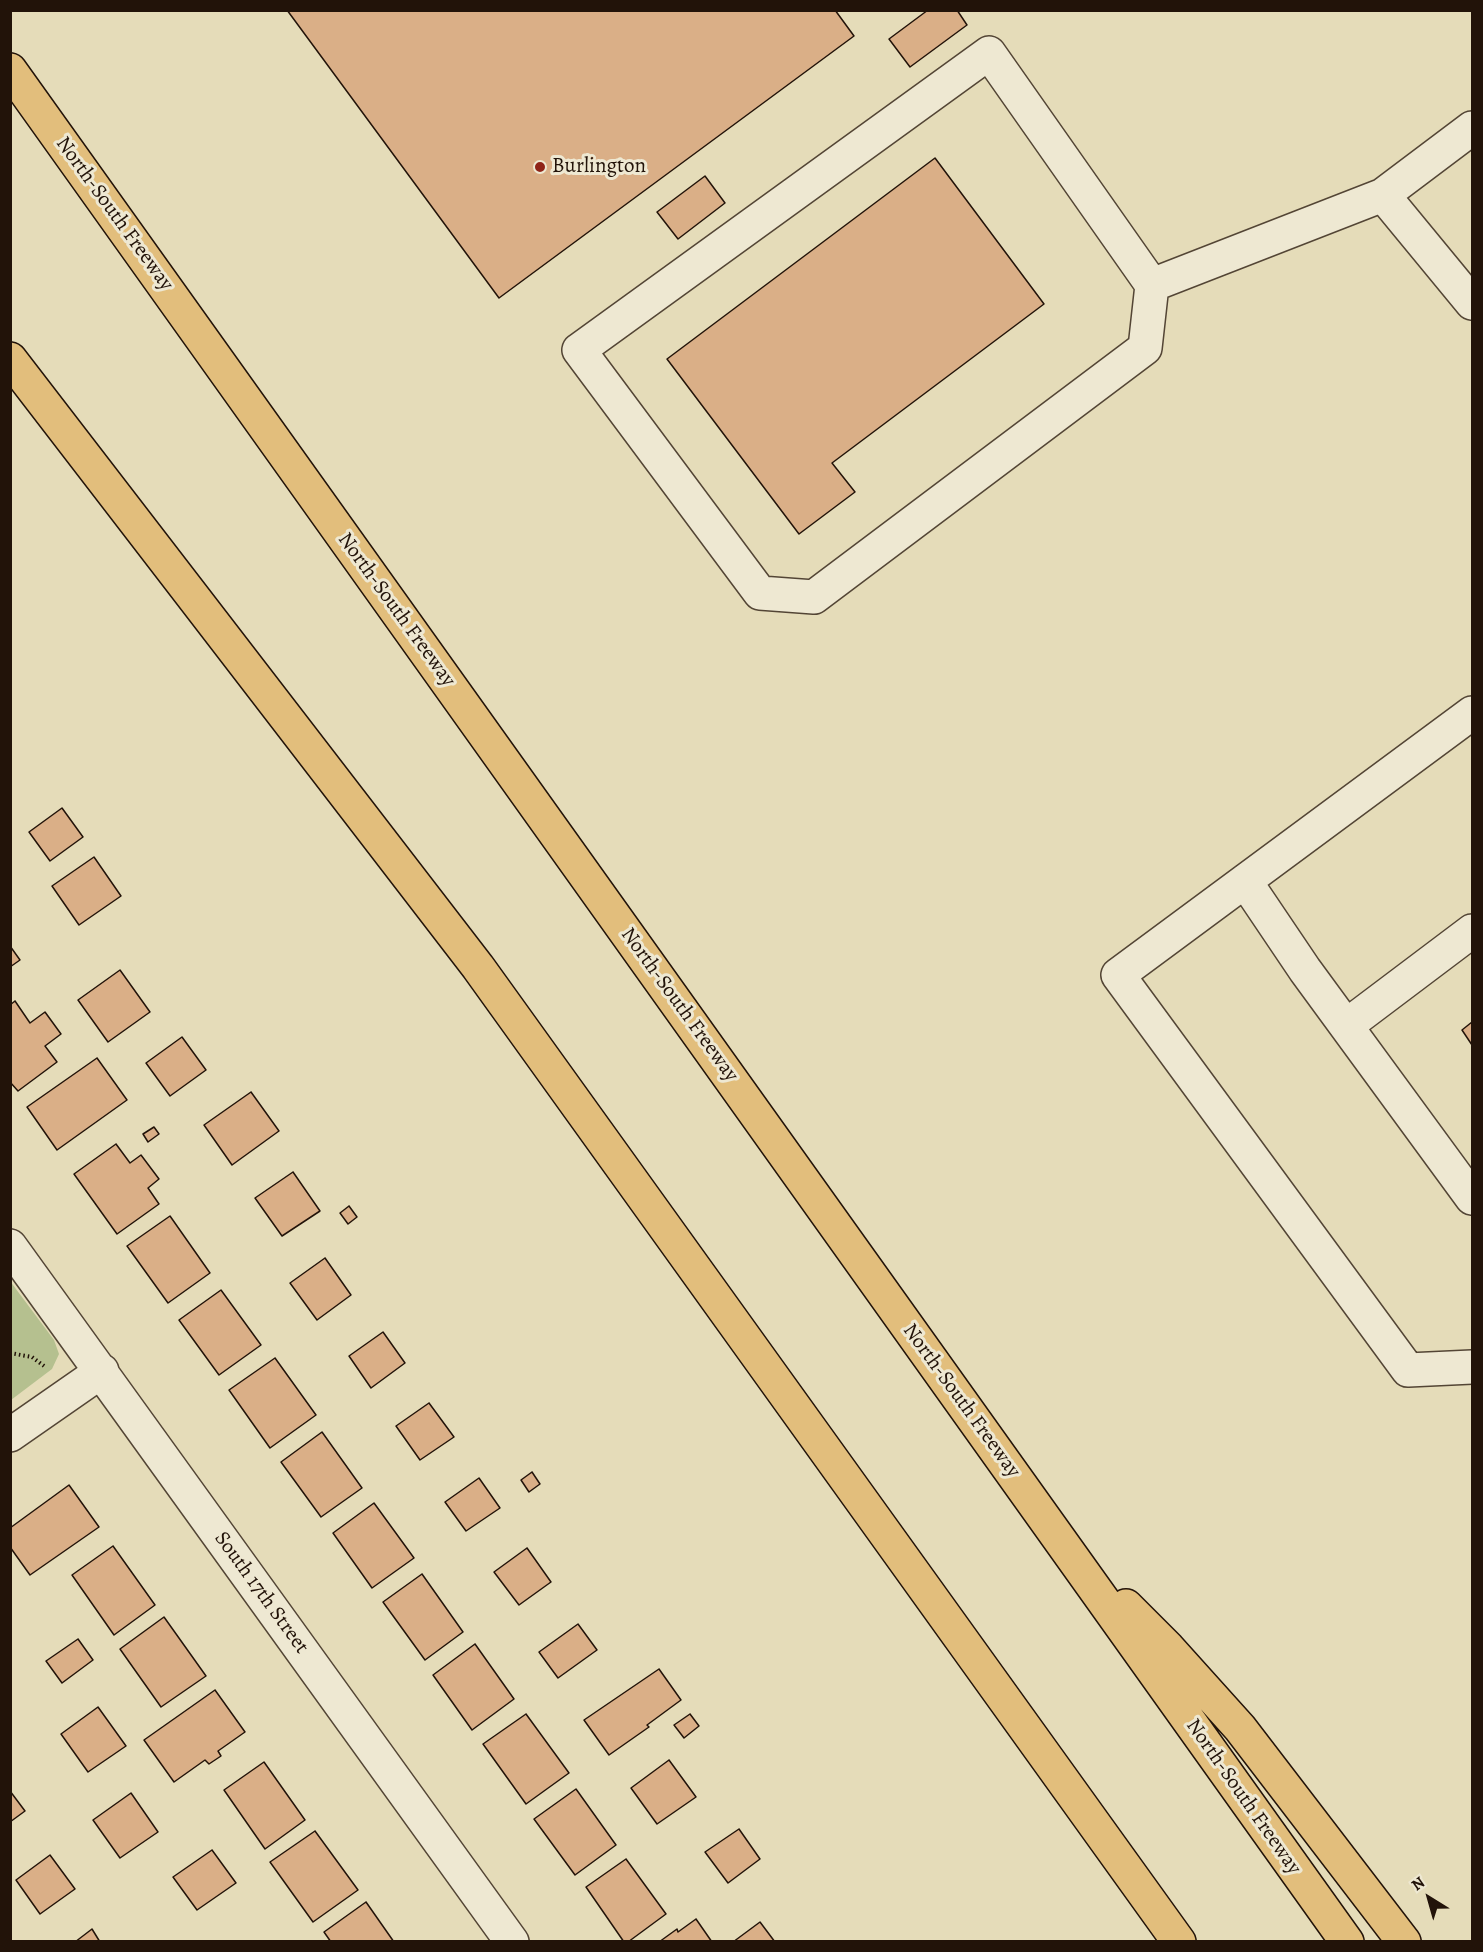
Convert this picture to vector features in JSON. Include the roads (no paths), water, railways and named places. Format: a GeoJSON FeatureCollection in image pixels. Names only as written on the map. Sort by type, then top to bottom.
{"type":"FeatureCollection","features":[{"type":"Feature","properties":{"kind":"highway","name":"North-South Freeway"},"geometry":{"type":"LineString","coordinates":[[10,70],[1347,1941]]}},
{"type":"Feature","properties":{"kind":"highway"},"geometry":{"type":"LineString","coordinates":[[10,359],[478,968],[1179,1941]]}},
{"type":"Feature","properties":{"kind":"highway"},"geometry":{"type":"LineString","coordinates":[[1063,1543],[1168,1648],[1240,1728],[1404,1941]]}},
{"type":"Feature","properties":{"kind":"street"},"geometry":{"type":"LineString","coordinates":[[989,53],[1152,285],[1145,348],[814,597],[760,593],[579,350],[989,53]]}},
{"type":"Feature","properties":{"kind":"street"},"geometry":{"type":"LineString","coordinates":[[1152,285],[1383,195],[1473,128]]}},
{"type":"Feature","properties":{"kind":"street"},"geometry":{"type":"LineString","coordinates":[[1383,195],[1473,303]]}},
{"type":"Feature","properties":{"kind":"street"},"geometry":{"type":"LineString","coordinates":[[1467,717],[1118,975],[1408,1370],[1473,1367]]}},
{"type":"Feature","properties":{"kind":"street"},"geometry":{"type":"LineString","coordinates":[[1245,881],[1305,970],[1473,1198]]}},
{"type":"Feature","properties":{"kind":"street"},"geometry":{"type":"LineString","coordinates":[[1346,1026],[1473,931]]}},
{"type":"Feature","properties":{"kind":"street","name":"South 17th Street"},"geometry":{"type":"LineString","coordinates":[[10,1246],[512,1941]]}},
{"type":"Feature","properties":{"kind":"street"},"geometry":{"type":"LineString","coordinates":[[10,1435],[102,1371]]}},
{"type":"Feature","properties":{"kind":"place","name":"Burlington"},"geometry":{"type":"Point","coordinates":[540,167]}}]}
